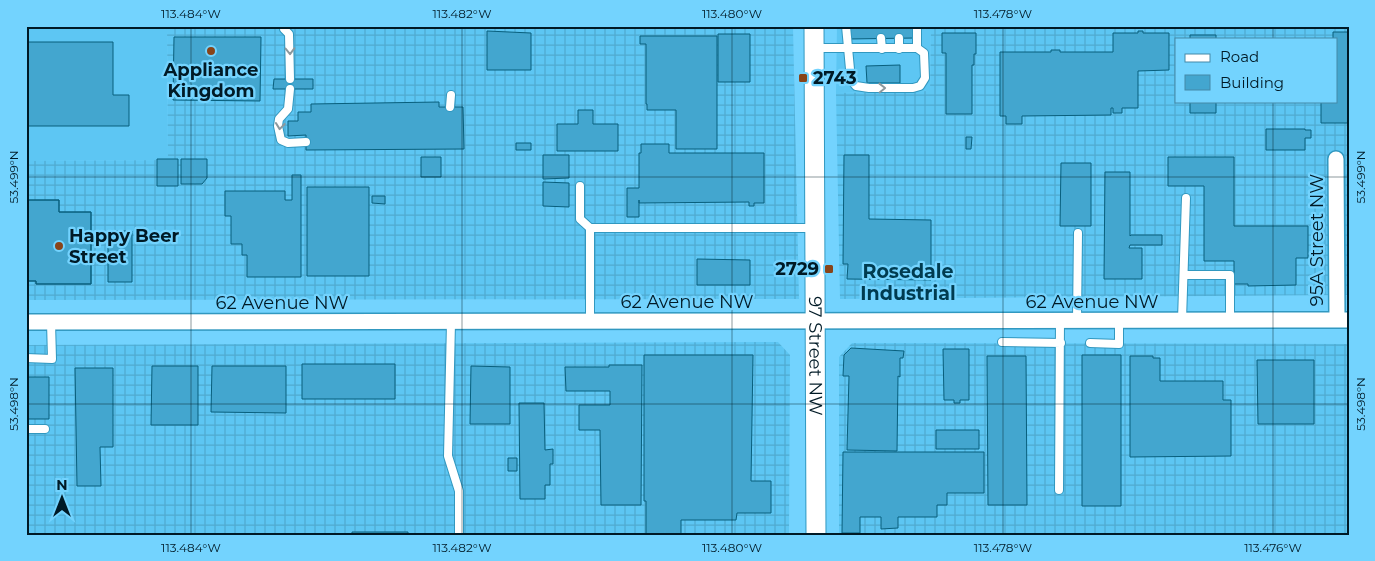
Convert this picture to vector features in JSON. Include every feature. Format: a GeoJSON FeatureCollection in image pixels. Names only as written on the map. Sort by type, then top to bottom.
{"type":"FeatureCollection","features":[{"type":"Feature","properties":{"kind":"street","name":"97 Street NW"},"geometry":{"type":"LineString","coordinates":[[814,26],[816,535]]}},
{"type":"Feature","properties":{"kind":"street","name":"95A Street NW"},"geometry":{"type":"LineString","coordinates":[[1336,159],[1343,320]]}},
{"type":"Feature","properties":{"kind":"street","name":"62 Avenue NW"},"geometry":{"type":"LineString","coordinates":[[26,322],[1343,320]]}},
{"type":"Feature","properties":{"kind":"lane"},"geometry":{"type":"LineString","coordinates":[[284,26],[284,29],[289,34],[290,79]]}},
{"type":"Feature","properties":{"kind":"lane"},"geometry":{"type":"LineString","coordinates":[[814,48],[848,48],[863,49],[917,48],[924,53],[925,78],[920,86],[913,88],[869,88],[856,86],[851,80],[848,48],[846,26]]}},
{"type":"Feature","properties":{"kind":"lane"},"geometry":{"type":"LineString","coordinates":[[917,26],[917,48]]}},
{"type":"Feature","properties":{"kind":"lane"},"geometry":{"type":"LineString","coordinates":[[863,38],[863,49]]}},
{"type":"Feature","properties":{"kind":"lane"},"geometry":{"type":"LineString","coordinates":[[881,38],[882,49]]}},
{"type":"Feature","properties":{"kind":"lane"},"geometry":{"type":"LineString","coordinates":[[899,38],[899,49]]}},
{"type":"Feature","properties":{"kind":"lane"},"geometry":{"type":"LineString","coordinates":[[290,89],[288,109],[279,119],[279,134],[281,140],[288,143],[306,142]]}},
{"type":"Feature","properties":{"kind":"lane"},"geometry":{"type":"LineString","coordinates":[[450,95],[450,107]]}},
{"type":"Feature","properties":{"kind":"lane"},"geometry":{"type":"LineString","coordinates":[[580,186],[580,219],[590,228],[815,228]]}},
{"type":"Feature","properties":{"kind":"lane"},"geometry":{"type":"LineString","coordinates":[[1182,320],[1186,198]]}},
{"type":"Feature","properties":{"kind":"lane"},"geometry":{"type":"LineString","coordinates":[[590,228],[590,321]]}},
{"type":"Feature","properties":{"kind":"lane"},"geometry":{"type":"LineString","coordinates":[[1077,320],[1078,232]]}},
{"type":"Feature","properties":{"kind":"lane"},"geometry":{"type":"LineString","coordinates":[[1184,275],[1230,275],[1230,320]]}},
{"type":"Feature","properties":{"kind":"lane"},"geometry":{"type":"LineString","coordinates":[[1059,490],[1060,320]]}},
{"type":"Feature","properties":{"kind":"lane"},"geometry":{"type":"LineString","coordinates":[[1090,344],[1119,344],[1119,320]]}},
{"type":"Feature","properties":{"kind":"lane"},"geometry":{"type":"LineString","coordinates":[[26,358],[52,359],[52,322]]}},
{"type":"Feature","properties":{"kind":"lane"},"geometry":{"type":"LineString","coordinates":[[451,322],[448,456],[458,491],[458,535]]}},
{"type":"Feature","properties":{"kind":"lane"},"geometry":{"type":"LineString","coordinates":[[1002,342],[1060,343]]}},
{"type":"Feature","properties":{"kind":"lane"},"geometry":{"type":"LineString","coordinates":[[26,429],[45,429]]}},
{"type":"Feature","properties":{"kind":"shaded area"},"geometry":{"type":"Polygon","coordinates":[[[26,26],[167,26],[168,160],[26,161],[26,26]]]}},
{"type":"Feature","properties":{"kind":"shaded area"},"geometry":{"type":"Polygon","coordinates":[[[167,26],[793,27],[799,299],[26,300],[26,161],[168,160],[167,26]]]}},
{"type":"Feature","properties":{"kind":"shaded area"},"geometry":{"type":"Polygon","coordinates":[[[837,26],[931,26],[930,91],[836,93],[837,26]]]}},
{"type":"Feature","properties":{"kind":"shaded area"},"geometry":{"type":"Polygon","coordinates":[[[931,26],[1349,26],[1349,295],[840,299],[836,93],[930,91],[931,26]]]}},
{"type":"Feature","properties":{"kind":"shaded area"},"geometry":{"type":"Polygon","coordinates":[[[778,342],[790,355],[789,535],[26,535],[26,345],[778,342]]]}},
{"type":"Feature","properties":{"kind":"shaded area"},"geometry":{"type":"Polygon","coordinates":[[[852,343],[1349,344],[1349,535],[839,535],[839,357],[852,343]]]}},
{"type":"Feature","properties":{"kind":"building"},"geometry":{"type":"Polygon","coordinates":[[[849,26],[915,26],[915,38],[849,39],[849,26]]]}},
{"type":"Feature","properties":{"kind":"building"},"geometry":{"type":"Polygon","coordinates":[[[487,31],[531,33],[531,70],[487,70],[487,31]]]}},
{"type":"Feature","properties":{"kind":"building"},"geometry":{"type":"Polygon","coordinates":[[[1138,31],[1143,31],[1143,33],[1169,33],[1169,70],[1138,71],[1138,108],[1122,108],[1122,113],[1113,113],[1113,108],[1111,108],[1111,115],[1022,116],[1022,124],[1006,124],[1006,116],[1000,116],[1000,52],[1051,52],[1051,50],[1060,50],[1060,52],[1113,52],[1113,33],[1138,33],[1138,31]]]}},
{"type":"Feature","properties":{"kind":"building"},"geometry":{"type":"Polygon","coordinates":[[[1333,32],[1349,32],[1349,128],[1348,123],[1321,123],[1321,102],[1338,102],[1338,38],[1333,38],[1333,32]]]}},
{"type":"Feature","properties":{"kind":"building"},"geometry":{"type":"Polygon","coordinates":[[[942,33],[976,33],[976,54],[974,54],[974,65],[972,65],[972,114],[946,114],[946,53],[942,53],[942,33]]]}},
{"type":"Feature","properties":{"kind":"building"},"geometry":{"type":"Polygon","coordinates":[[[718,34],[750,34],[750,82],[718,82],[718,34]]]}},
{"type":"Feature","properties":{"kind":"building"},"geometry":{"type":"Polygon","coordinates":[[[1190,35],[1216,35],[1216,38],[1190,38],[1190,35]]]}},
{"type":"Feature","properties":{"kind":"building"},"geometry":{"type":"Polygon","coordinates":[[[640,36],[717,36],[717,149],[676,149],[676,110],[647,110],[646,44],[640,44],[640,36]]]}},
{"type":"Feature","properties":{"kind":"building"},"geometry":{"type":"Polygon","coordinates":[[[174,37],[261,37],[260,101],[173,100],[174,37]]]}},
{"type":"Feature","properties":{"kind":"building"},"geometry":{"type":"Polygon","coordinates":[[[26,42],[113,42],[113,95],[129,95],[129,126],[26,126],[26,42]]]}},
{"type":"Feature","properties":{"kind":"building"},"geometry":{"type":"Polygon","coordinates":[[[900,65],[900,83],[867,83],[866,66],[900,65]]]}},
{"type":"Feature","properties":{"kind":"building"},"geometry":{"type":"Polygon","coordinates":[[[274,79],[313,79],[313,89],[273,89],[274,79]]]}},
{"type":"Feature","properties":{"kind":"building"},"geometry":{"type":"Polygon","coordinates":[[[439,102],[439,107],[463,107],[464,149],[306,150],[306,135],[288,136],[288,121],[298,121],[298,112],[311,112],[311,104],[439,102]]]}},
{"type":"Feature","properties":{"kind":"building"},"geometry":{"type":"Polygon","coordinates":[[[1190,102],[1216,102],[1216,113],[1190,113],[1190,102]]]}},
{"type":"Feature","properties":{"kind":"building"},"geometry":{"type":"Polygon","coordinates":[[[578,110],[593,110],[593,124],[618,124],[618,151],[557,151],[557,124],[578,124],[578,110]]]}},
{"type":"Feature","properties":{"kind":"building"},"geometry":{"type":"Polygon","coordinates":[[[1266,129],[1311,130],[1311,138],[1305,138],[1305,150],[1266,150],[1266,129]]]}},
{"type":"Feature","properties":{"kind":"building"},"geometry":{"type":"Polygon","coordinates":[[[966,137],[972,137],[971,149],[966,149],[966,137]]]}},
{"type":"Feature","properties":{"kind":"building"},"geometry":{"type":"Polygon","coordinates":[[[516,143],[531,143],[531,150],[516,150],[516,143]]]}},
{"type":"Feature","properties":{"kind":"building"},"geometry":{"type":"Polygon","coordinates":[[[641,144],[669,144],[669,153],[764,153],[764,203],[754,203],[754,206],[749,206],[749,202],[639,203],[639,217],[627,217],[627,188],[639,188],[639,153],[641,153],[641,144]]]}},
{"type":"Feature","properties":{"kind":"building"},"geometry":{"type":"Polygon","coordinates":[[[543,155],[569,155],[569,178],[543,179],[543,155]]]}},
{"type":"Feature","properties":{"kind":"building"},"geometry":{"type":"Polygon","coordinates":[[[844,155],[869,155],[869,219],[931,220],[931,280],[847,279],[848,264],[843,264],[844,155]]]}},
{"type":"Feature","properties":{"kind":"building"},"geometry":{"type":"Polygon","coordinates":[[[421,157],[441,157],[441,177],[421,177],[421,157]]]}},
{"type":"Feature","properties":{"kind":"building"},"geometry":{"type":"Polygon","coordinates":[[[1168,157],[1234,157],[1234,226],[1308,226],[1308,258],[1296,258],[1296,285],[1248,286],[1248,284],[1234,284],[1234,261],[1204,261],[1204,186],[1168,186],[1168,157]]]}},
{"type":"Feature","properties":{"kind":"building"},"geometry":{"type":"Polygon","coordinates":[[[157,159],[178,159],[178,186],[157,186],[157,159]]]}},
{"type":"Feature","properties":{"kind":"building"},"geometry":{"type":"Polygon","coordinates":[[[181,159],[207,159],[207,178],[202,184],[181,184],[181,159]]]}},
{"type":"Feature","properties":{"kind":"building"},"geometry":{"type":"Polygon","coordinates":[[[1061,163],[1091,163],[1091,226],[1060,226],[1061,163]]]}},
{"type":"Feature","properties":{"kind":"building"},"geometry":{"type":"Polygon","coordinates":[[[1105,172],[1130,172],[1130,236],[1162,235],[1162,245],[1130,245],[1129,248],[1142,248],[1142,279],[1104,279],[1105,172]]]}},
{"type":"Feature","properties":{"kind":"building"},"geometry":{"type":"Polygon","coordinates":[[[292,175],[301,175],[301,277],[247,277],[247,255],[242,255],[242,244],[231,244],[231,216],[225,216],[225,191],[285,191],[285,200],[292,200],[292,175]]]}},
{"type":"Feature","properties":{"kind":"building"},"geometry":{"type":"Polygon","coordinates":[[[543,182],[569,183],[569,207],[543,206],[543,182]]]}},
{"type":"Feature","properties":{"kind":"building"},"geometry":{"type":"Polygon","coordinates":[[[307,187],[369,187],[369,276],[307,276],[307,187]]]}},
{"type":"Feature","properties":{"kind":"building"},"geometry":{"type":"Polygon","coordinates":[[[372,196],[385,196],[385,204],[372,203],[372,196]]]}},
{"type":"Feature","properties":{"kind":"building","name":"Happy Beer Street"},"geometry":{"type":"Polygon","coordinates":[[[26,200],[59,200],[59,212],[91,212],[91,284],[36,284],[36,281],[26,281],[26,200]]]}},
{"type":"Feature","properties":{"kind":"building","name":"Happy Beer Street"},"geometry":{"type":"Polygon","coordinates":[[[26,200],[59,200],[59,212],[91,212],[91,284],[36,284],[36,281],[26,281],[26,200]]]}},
{"type":"Feature","properties":{"kind":"building"},"geometry":{"type":"Polygon","coordinates":[[[108,231],[132,231],[132,282],[108,282],[108,231]]]}},
{"type":"Feature","properties":{"kind":"building"},"geometry":{"type":"Polygon","coordinates":[[[697,259],[750,260],[750,285],[697,285],[697,259]]]}},
{"type":"Feature","properties":{"kind":"building"},"geometry":{"type":"Polygon","coordinates":[[[851,348],[904,351],[903,358],[900,358],[900,377],[898,376],[897,451],[847,450],[849,376],[843,376],[844,355],[851,348]]]}},
{"type":"Feature","properties":{"kind":"building"},"geometry":{"type":"Polygon","coordinates":[[[943,349],[969,349],[969,400],[960,400],[960,403],[954,403],[954,400],[944,400],[943,349]]]}},
{"type":"Feature","properties":{"kind":"building"},"geometry":{"type":"Polygon","coordinates":[[[644,355],[753,355],[751,481],[771,481],[771,513],[737,513],[736,520],[681,520],[681,535],[646,535],[646,501],[644,501],[644,355]]]}},
{"type":"Feature","properties":{"kind":"building"},"geometry":{"type":"Polygon","coordinates":[[[1082,355],[1121,355],[1121,506],[1082,506],[1082,355]]]}},
{"type":"Feature","properties":{"kind":"building"},"geometry":{"type":"Polygon","coordinates":[[[987,356],[1026,356],[1027,505],[988,505],[987,356]]]}},
{"type":"Feature","properties":{"kind":"building"},"geometry":{"type":"Polygon","coordinates":[[[1130,356],[1153,356],[1153,358],[1160,358],[1160,381],[1223,381],[1223,400],[1231,400],[1231,456],[1130,457],[1130,356]]]}},
{"type":"Feature","properties":{"kind":"building"},"geometry":{"type":"Polygon","coordinates":[[[1257,360],[1314,360],[1314,424],[1258,424],[1257,360]]]}},
{"type":"Feature","properties":{"kind":"building"},"geometry":{"type":"Polygon","coordinates":[[[302,364],[395,364],[395,399],[302,399],[302,364]]]}},
{"type":"Feature","properties":{"kind":"building"},"geometry":{"type":"Polygon","coordinates":[[[609,365],[642,365],[641,505],[601,505],[600,430],[579,430],[579,405],[610,405],[610,391],[566,391],[565,367],[609,367],[609,365]]]}},
{"type":"Feature","properties":{"kind":"building"},"geometry":{"type":"Polygon","coordinates":[[[152,366],[198,366],[198,425],[151,425],[152,366]]]}},
{"type":"Feature","properties":{"kind":"building"},"geometry":{"type":"Polygon","coordinates":[[[212,366],[286,366],[286,413],[211,412],[212,366]]]}},
{"type":"Feature","properties":{"kind":"building"},"geometry":{"type":"Polygon","coordinates":[[[471,366],[510,367],[510,424],[470,424],[471,366]]]}},
{"type":"Feature","properties":{"kind":"building"},"geometry":{"type":"Polygon","coordinates":[[[75,368],[113,368],[113,447],[100,447],[101,486],[77,486],[75,368]]]}},
{"type":"Feature","properties":{"kind":"building"},"geometry":{"type":"Polygon","coordinates":[[[26,377],[49,377],[49,419],[26,419],[26,377]]]}},
{"type":"Feature","properties":{"kind":"building"},"geometry":{"type":"Polygon","coordinates":[[[519,403],[544,403],[545,450],[553,449],[553,464],[550,464],[550,485],[545,485],[545,499],[520,499],[519,403]]]}},
{"type":"Feature","properties":{"kind":"building"},"geometry":{"type":"Polygon","coordinates":[[[936,430],[979,430],[979,449],[936,449],[936,430]]]}},
{"type":"Feature","properties":{"kind":"building"},"geometry":{"type":"Polygon","coordinates":[[[843,452],[984,452],[984,493],[947,493],[947,505],[937,505],[937,517],[898,517],[898,528],[881,529],[881,517],[860,517],[860,533],[842,533],[843,452]]]}},
{"type":"Feature","properties":{"kind":"building"},"geometry":{"type":"Polygon","coordinates":[[[508,458],[517,458],[517,471],[508,471],[508,458]]]}},
{"type":"Feature","properties":{"kind":"building"},"geometry":{"type":"Polygon","coordinates":[[[352,532],[408,532],[408,535],[352,535],[352,532]]]}},
{"type":"Feature","properties":{"kind":"place","name":"Appliance Kingdom"},"geometry":{"type":"Point","coordinates":[211,51]}},
{"type":"Feature","properties":{"kind":"place","name":"2743"},"geometry":{"type":"Point","coordinates":[803,78]}},
{"type":"Feature","properties":{"kind":"place","name":"Happy Beer Street"},"geometry":{"type":"Point","coordinates":[59,246]}},
{"type":"Feature","properties":{"kind":"place","name":"2729"},"geometry":{"type":"Point","coordinates":[829,269]}},
{"type":"Feature","properties":{"kind":"district","name":"Rosedale Industrial"},"geometry":{"type":"Point","coordinates":[908,282]}}]}
